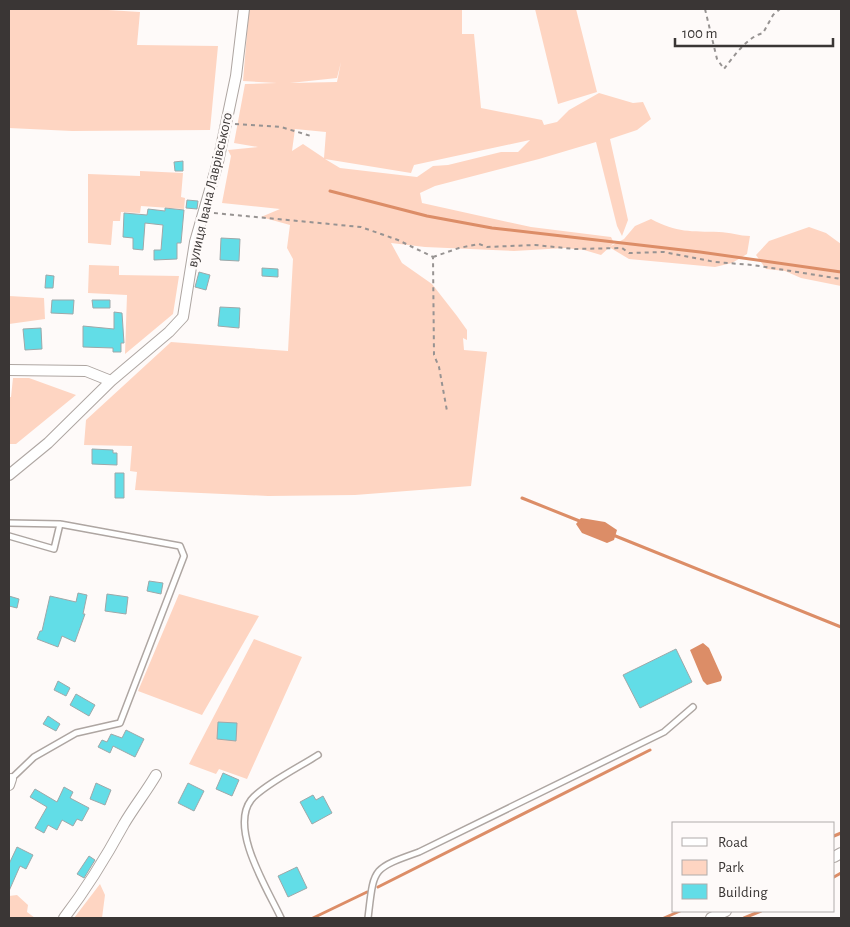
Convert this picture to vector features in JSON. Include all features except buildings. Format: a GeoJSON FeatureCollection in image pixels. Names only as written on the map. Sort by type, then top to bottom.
{"type":"FeatureCollection","features":[{"type":"Feature","properties":{"kind":"street","name":"вулиця Івана Лаврівського"},"geometry":{"type":"LineString","coordinates":[[9,475],[48,443],[111,381],[183,317],[195,242],[218,162],[236,76],[244,9]]}},
{"type":"Feature","properties":{"kind":"street"},"geometry":{"type":"LineString","coordinates":[[9,370],[86,371],[111,381]]}},
{"type":"Feature","properties":{"kind":"street"},"geometry":{"type":"LineString","coordinates":[[64,918],[107,858],[126,822],[142,800],[156,775]]}},
{"type":"Feature","properties":{"kind":"street"},"geometry":{"type":"LineString","coordinates":[[710,918],[724,912]]}},
{"type":"Feature","properties":{"kind":"lane"},"geometry":{"type":"LineString","coordinates":[[9,523],[60,524],[180,546],[184,556],[120,723],[76,733],[34,757],[10,782]]}},
{"type":"Feature","properties":{"kind":"lane"},"geometry":{"type":"LineString","coordinates":[[9,536],[54,549],[60,524]]}},
{"type":"Feature","properties":{"kind":"lane"},"geometry":{"type":"LineString","coordinates":[[368,918],[373,878],[386,864],[419,852],[664,732],[693,707]]}},
{"type":"Feature","properties":{"kind":"lane"},"geometry":{"type":"LineString","coordinates":[[281,918],[250,854],[245,834],[244,814],[251,800],[318,755]]}},
{"type":"Feature","properties":{"kind":"path"},"geometry":{"type":"LineString","coordinates":[[706,9],[716,59],[724,69],[738,50],[756,35],[763,33],[773,16],[780,9]]}},
{"type":"Feature","properties":{"kind":"path"},"geometry":{"type":"LineString","coordinates":[[226,124],[281,127],[311,136]]}},
{"type":"Feature","properties":{"kind":"path"},"geometry":{"type":"LineString","coordinates":[[204,211],[361,227],[392,238],[433,257],[479,244],[487,247],[535,245],[574,249],[622,248],[629,253],[664,252],[714,262],[776,268],[798,274],[841,278]]}},
{"type":"Feature","properties":{"kind":"path"},"geometry":{"type":"LineString","coordinates":[[433,257],[434,355],[439,367],[447,412]]}},
{"type":"Feature","properties":{"kind":"green space"},"geometry":{"type":"Polygon","coordinates":[[[9,9],[92,9],[140,12],[137,45],[218,46],[210,130],[72,131],[9,128],[9,9]]]}},
{"type":"Feature","properties":{"kind":"green space"},"geometry":{"type":"Polygon","coordinates":[[[249,9],[462,9],[462,34],[474,34],[481,108],[542,120],[544,125],[557,122],[569,110],[599,93],[633,103],[643,102],[651,119],[637,130],[610,139],[628,220],[622,236],[617,226],[596,142],[435,186],[420,193],[422,203],[531,227],[611,237],[614,243],[601,255],[584,250],[565,248],[514,251],[425,247],[391,243],[402,263],[432,284],[467,330],[467,340],[463,338],[464,350],[487,352],[471,486],[355,495],[268,496],[135,490],[137,472],[130,471],[132,446],[84,445],[86,420],[171,342],[288,351],[293,259],[287,248],[290,225],[261,217],[280,209],[222,203],[231,156],[228,150],[258,147],[234,143],[245,84],[277,83],[243,81],[249,9]],[[341,62],[337,78],[290,83],[337,82],[341,62]],[[295,129],[292,151],[303,144],[324,158],[326,132],[295,129]],[[530,140],[414,165],[411,173],[325,159],[340,168],[417,177],[433,166],[448,165],[501,152],[518,152],[530,140]]]}},
{"type":"Feature","properties":{"kind":"green space"},"geometry":{"type":"Polygon","coordinates":[[[535,9],[576,9],[597,92],[558,104],[535,9]]]}},
{"type":"Feature","properties":{"kind":"green space"},"geometry":{"type":"Polygon","coordinates":[[[140,171],[183,173],[181,197],[185,198],[184,209],[141,206],[140,213],[121,212],[120,221],[113,221],[111,245],[88,243],[88,174],[140,176],[140,171]]]}},
{"type":"Feature","properties":{"kind":"green space"},"geometry":{"type":"Polygon","coordinates":[[[651,219],[677,229],[750,236],[747,254],[732,263],[715,267],[629,259],[609,247],[624,239],[635,226],[651,219]]]}},
{"type":"Feature","properties":{"kind":"green space"},"geometry":{"type":"Polygon","coordinates":[[[809,227],[826,233],[841,244],[841,286],[801,278],[785,271],[766,269],[756,255],[769,241],[809,227]]]}},
{"type":"Feature","properties":{"kind":"green space"},"geometry":{"type":"Polygon","coordinates":[[[89,265],[119,266],[119,275],[179,276],[173,314],[125,354],[127,295],[88,293],[89,265]]]}},
{"type":"Feature","properties":{"kind":"green space"},"geometry":{"type":"Polygon","coordinates":[[[9,296],[44,298],[45,319],[9,324],[9,296]]]}},
{"type":"Feature","properties":{"kind":"green space"},"geometry":{"type":"Polygon","coordinates":[[[13,378],[29,378],[76,395],[16,444],[9,444],[9,397],[11,397],[13,378]]]}},
{"type":"Feature","properties":{"kind":"green space"},"geometry":{"type":"Polygon","coordinates":[[[179,594],[259,616],[202,715],[138,691],[179,594]]]}},
{"type":"Feature","properties":{"kind":"green space"},"geometry":{"type":"Polygon","coordinates":[[[254,639],[302,657],[247,779],[219,769],[216,774],[189,764],[254,639]]]}},
{"type":"Feature","properties":{"kind":"green space"},"geometry":{"type":"Polygon","coordinates":[[[100,884],[105,895],[102,918],[74,918],[100,884]]]}},
{"type":"Feature","properties":{"kind":"green space"},"geometry":{"type":"Polygon","coordinates":[[[17,895],[28,905],[27,912],[35,918],[9,918],[9,896],[17,895]]]}},
{"type":"Feature","properties":{"kind":"shaded area"},"geometry":{"type":"Polygon","coordinates":[[[581,518],[605,522],[617,530],[614,540],[607,543],[582,533],[576,524],[581,518]]]}},
{"type":"Feature","properties":{"kind":"shaded area"},"geometry":{"type":"Polygon","coordinates":[[[703,643],[709,648],[722,677],[721,681],[707,685],[703,681],[690,650],[703,643]]]}},
{"type":"Feature","properties":{"kind":"waterway"},"geometry":{"type":"LineString","coordinates":[[330,191],[427,216],[492,228],[700,252],[841,272]]}},
{"type":"Feature","properties":{"kind":"waterway"},"geometry":{"type":"LineString","coordinates":[[522,498],[582,522]]}},
{"type":"Feature","properties":{"kind":"waterway"},"geometry":{"type":"LineString","coordinates":[[613,535],[841,627]]}},
{"type":"Feature","properties":{"kind":"waterway"},"geometry":{"type":"LineString","coordinates":[[378,887],[650,750]]}},
{"type":"Feature","properties":{"kind":"waterway"},"geometry":{"type":"LineString","coordinates":[[835,836],[841,833]]}},
{"type":"Feature","properties":{"kind":"waterway"},"geometry":{"type":"LineString","coordinates":[[835,876],[841,873]]}},
{"type":"Feature","properties":{"kind":"waterway"},"geometry":{"type":"LineString","coordinates":[[313,918],[367,892]]}},
{"type":"Feature","properties":{"kind":"waterway"},"geometry":{"type":"LineString","coordinates":[[664,918],[678,912]]}},
{"type":"Feature","properties":{"kind":"waterway"},"geometry":{"type":"LineString","coordinates":[[744,918],[759,912]]}}]}
